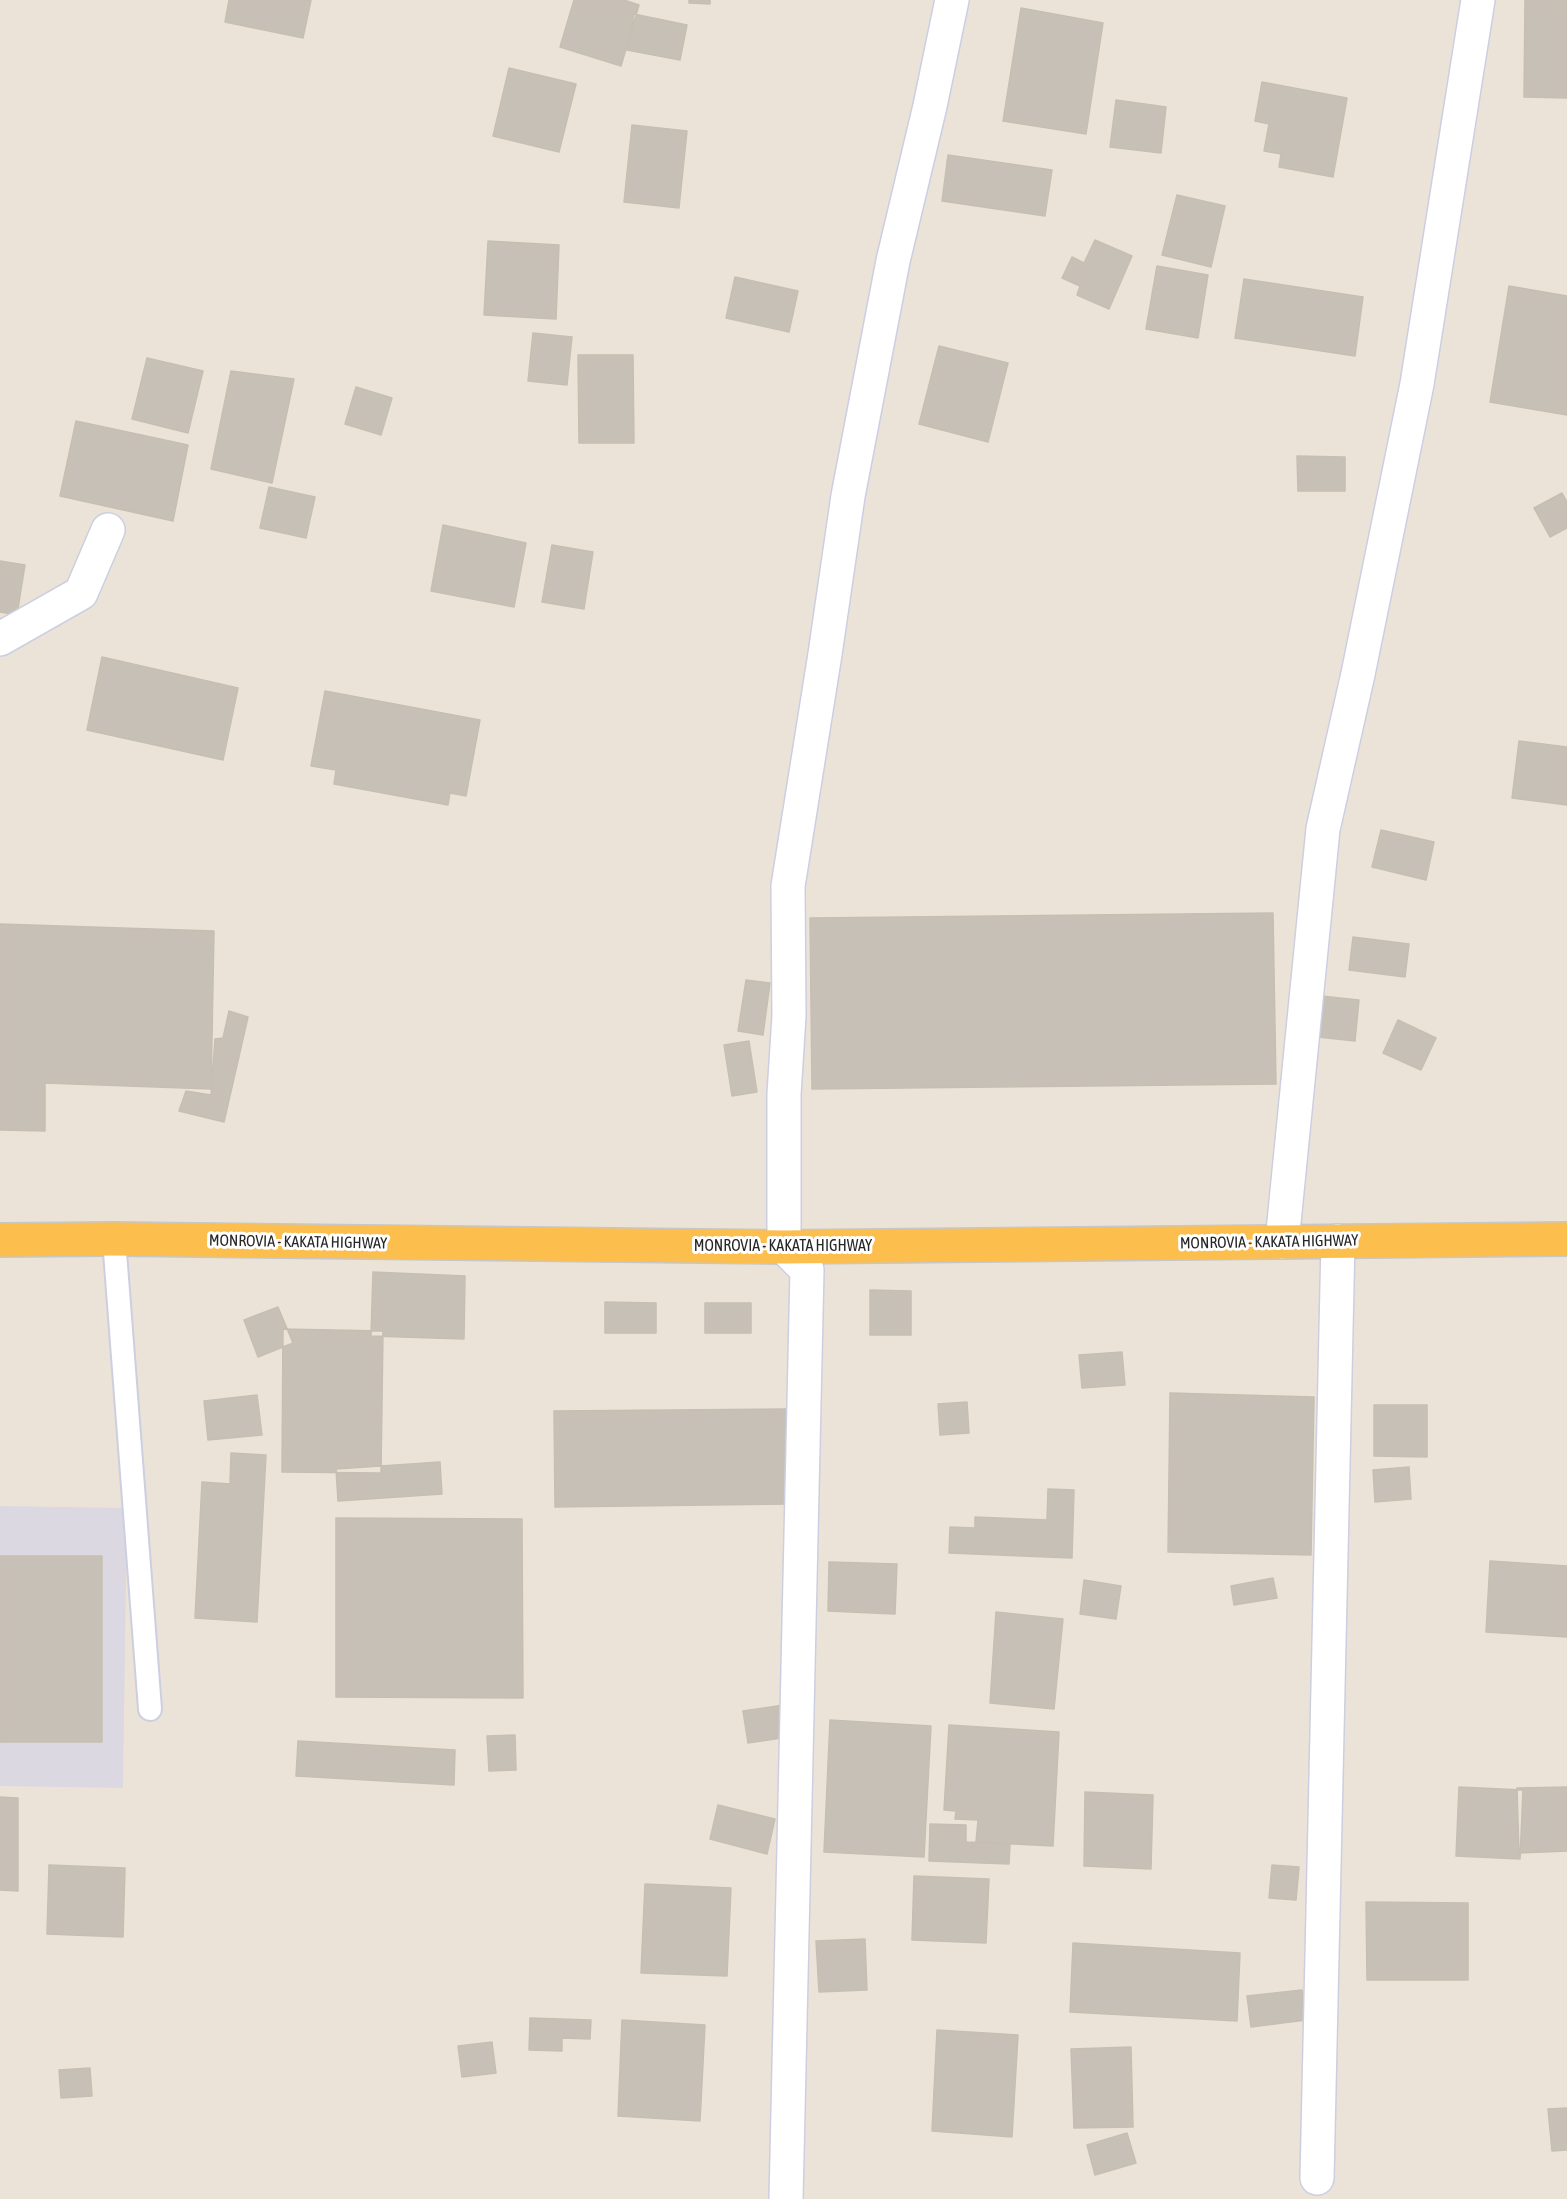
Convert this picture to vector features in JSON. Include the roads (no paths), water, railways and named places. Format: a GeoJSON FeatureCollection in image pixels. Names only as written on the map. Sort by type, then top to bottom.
{"type":"FeatureCollection","features":[{"type":"Feature","properties":{"kind":"highway","name":"MONROVIA - KAKATA HIGHWAY"},"geometry":{"type":"LineString","coordinates":[[0,1240],[114,1239],[784,1247],[1567,1239]]}},
{"type":"Feature","properties":{"kind":"street"},"geometry":{"type":"LineString","coordinates":[[786,2199],[807,1270],[784,1247],[783,1094],[789,1016],[788,886],[848,496],[893,261],[930,106],[952,0]]}},
{"type":"Feature","properties":{"kind":"street"},"geometry":{"type":"LineString","coordinates":[[1282,1242],[1323,829],[1358,674],[1416,384],[1478,0]]}},
{"type":"Feature","properties":{"kind":"street"},"geometry":{"type":"LineString","coordinates":[[0,639],[81,593],[108,530]]}},
{"type":"Feature","properties":{"kind":"street"},"geometry":{"type":"LineString","coordinates":[[1317,2178],[1338,1241]]}},
{"type":"Feature","properties":{"kind":"lane"},"geometry":{"type":"LineString","coordinates":[[114,1239],[150,1709]]}}]}
